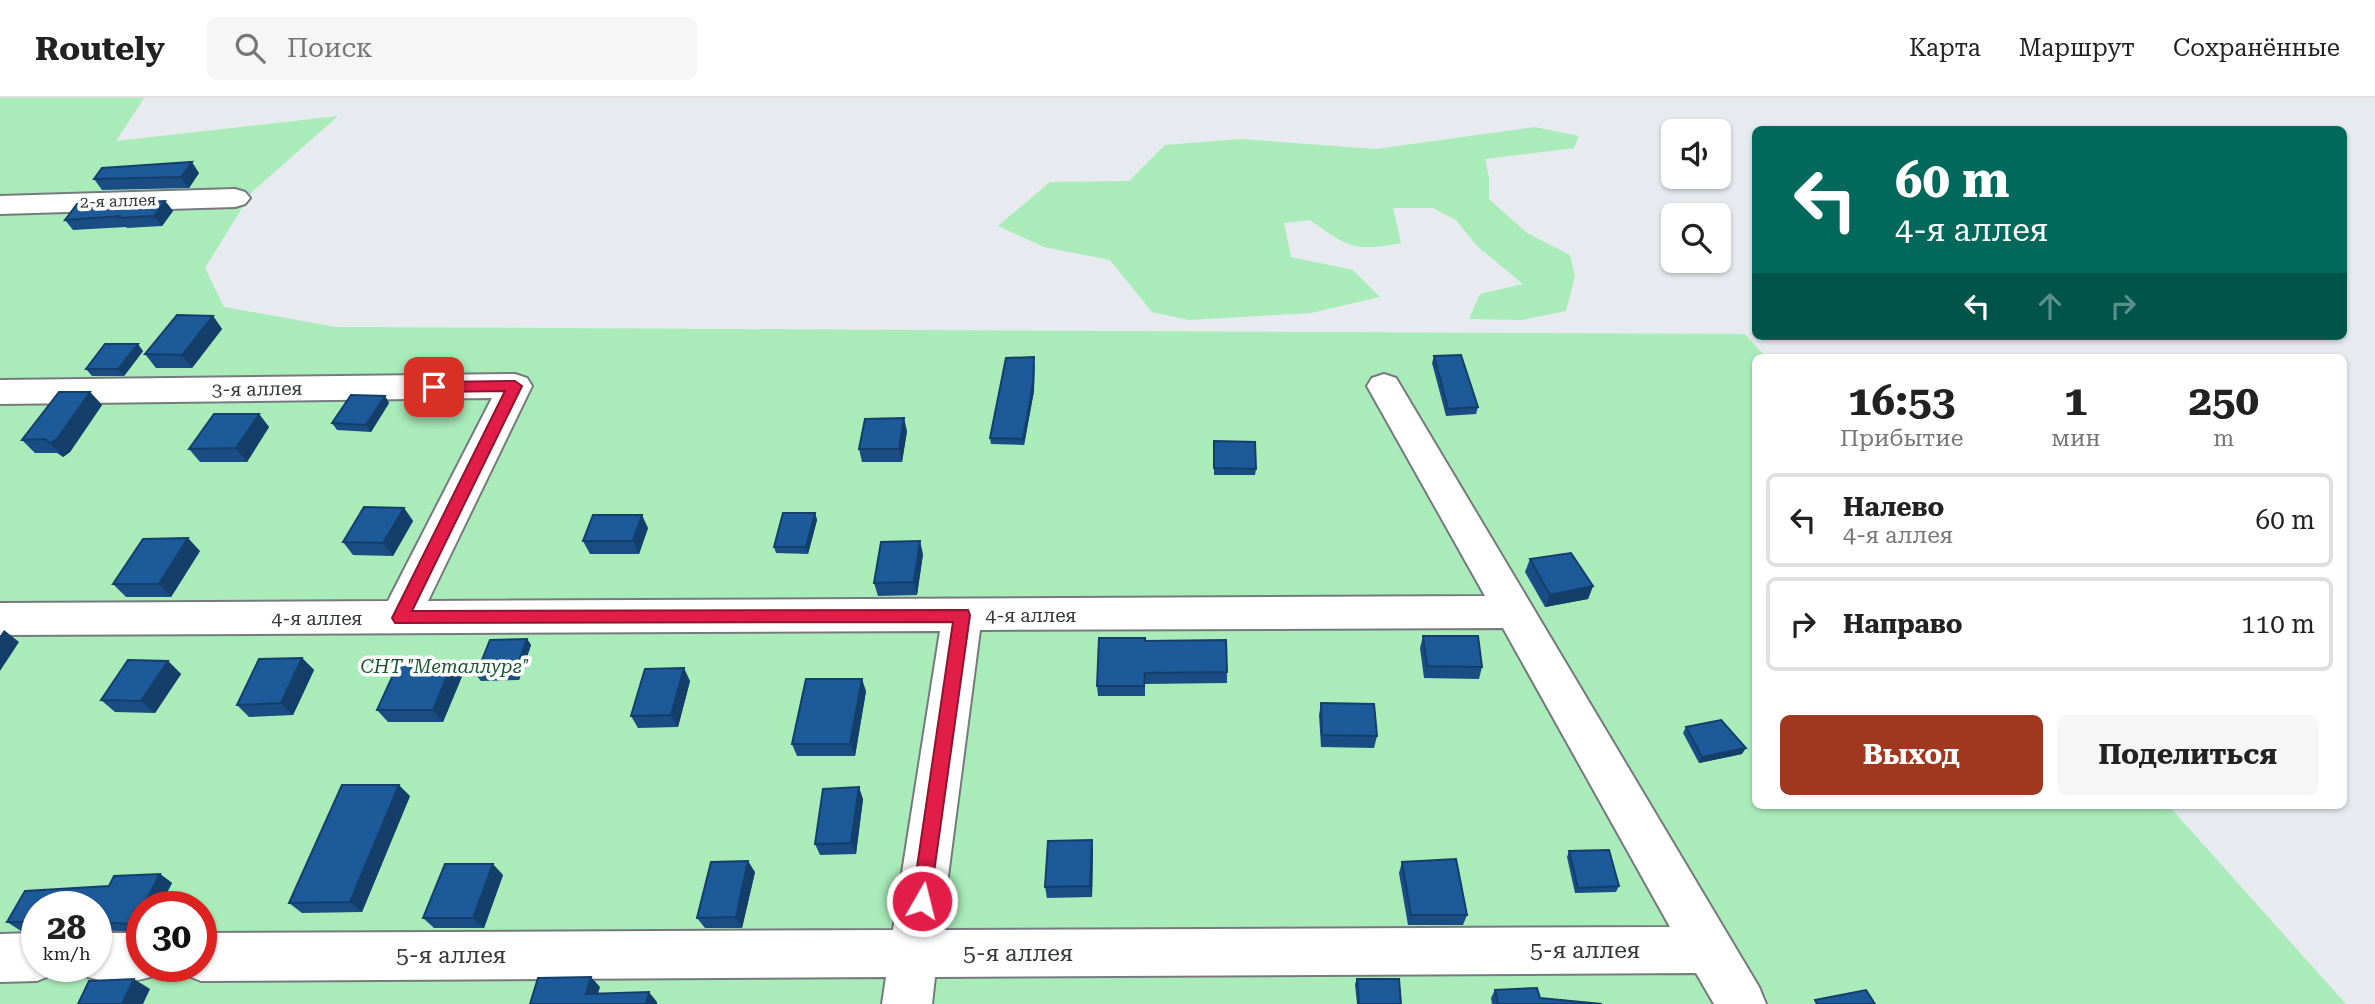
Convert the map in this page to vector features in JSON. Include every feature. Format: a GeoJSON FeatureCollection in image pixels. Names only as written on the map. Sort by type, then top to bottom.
{"type":"FeatureCollection","features":[{"type":"Feature","properties":{"kind":"street","name":"2-я аллея"},"geometry":{"type":"LineString","coordinates":[[0,205],[235,198]]}},
{"type":"Feature","properties":{"kind":"street","name":"3-я аллея"},"geometry":{"type":"LineString","coordinates":[[0,392],[515,386],[400,618]]}},
{"type":"Feature","properties":{"kind":"street"},"geometry":{"type":"LineString","coordinates":[[1384,386],[1741,1004]]}},
{"type":"Feature","properties":{"kind":"street","name":"4-я аллея"},"geometry":{"type":"LineString","coordinates":[[0,619],[1516,612]]}},
{"type":"Feature","properties":{"kind":"street"},"geometry":{"type":"LineString","coordinates":[[907,1004],[962,615]]}},
{"type":"Feature","properties":{"kind":"street","name":"5-я аллея"},"geometry":{"type":"LineString","coordinates":[[217,957],[1710,950]]}},
{"type":"Feature","properties":{"kind":"street"},"geometry":{"type":"LineString","coordinates":[[0,957],[21,957]]}},
{"type":"Feature","properties":{"kind":"green space","name":"СНТ \"Металлург\""},"geometry":{"type":"Polygon","coordinates":[[[0,98],[144,98],[116,141],[338,116],[252,192],[205,268],[224,307],[336,327],[1745,334],[1763,354],[1752,354],[1752,809],[2172,809],[2346,1004],[0,1004],[0,98]]]}},
{"type":"Feature","properties":{"kind":"green space"},"geometry":{"type":"Polygon","coordinates":[[[1535,127],[1579,136],[1574,148],[1485,159],[1489,177],[1489,199],[1527,233],[1570,255],[1575,276],[1566,311],[1522,320],[1469,319],[1480,294],[1523,284],[1477,246],[1456,220],[1433,208],[1393,208],[1401,243],[1372,247],[1343,242],[1310,220],[1284,223],[1291,257],[1353,270],[1380,297],[1311,313],[1189,320],[1152,312],[1110,260],[1044,247],[998,226],[1050,182],[1129,181],[1165,145],[1241,139],[1376,149],[1535,127]]]}},
{"type":"Feature","properties":{"kind":"building"},"geometry":{"type":"Polygon","coordinates":[[[192,162],[181,177],[94,179],[102,168],[192,162]]]}},
{"type":"Feature","properties":{"kind":"building"},"geometry":{"type":"Polygon","coordinates":[[[165,201],[154,216],[65,220],[77,204],[165,201]]]}},
{"type":"Feature","properties":{"kind":"building"},"geometry":{"type":"Polygon","coordinates":[[[177,315],[213,316],[182,355],[145,354],[177,315]]]}},
{"type":"Feature","properties":{"kind":"building"},"geometry":{"type":"Polygon","coordinates":[[[105,344],[138,344],[118,369],[86,369],[105,344]]]}},
{"type":"Feature","properties":{"kind":"building"},"geometry":{"type":"Polygon","coordinates":[[[1461,355],[1478,407],[1448,409],[1434,356],[1461,355]]]}},
{"type":"Feature","properties":{"kind":"building"},"geometry":{"type":"Polygon","coordinates":[[[1034,357],[1033,384],[1023,439],[990,438],[1006,358],[1034,357]]]}},
{"type":"Feature","properties":{"kind":"building"},"geometry":{"type":"Polygon","coordinates":[[[59,392],[90,392],[57,439],[50,443],[45,439],[22,440],[59,392]]]}},
{"type":"Feature","properties":{"kind":"building"},"geometry":{"type":"Polygon","coordinates":[[[351,395],[385,396],[366,425],[332,423],[351,395]]]}},
{"type":"Feature","properties":{"kind":"building"},"geometry":{"type":"Polygon","coordinates":[[[214,414],[259,414],[236,448],[189,449],[214,414]]]}},
{"type":"Feature","properties":{"kind":"building"},"geometry":{"type":"Polygon","coordinates":[[[904,418],[899,449],[859,449],[865,419],[904,418]]]}},
{"type":"Feature","properties":{"kind":"building"},"geometry":{"type":"Polygon","coordinates":[[[1214,441],[1255,442],[1256,469],[1214,468],[1214,441]]]}},
{"type":"Feature","properties":{"kind":"building"},"geometry":{"type":"Polygon","coordinates":[[[364,507],[404,508],[383,543],[343,542],[364,507]]]}},
{"type":"Feature","properties":{"kind":"building"},"geometry":{"type":"Polygon","coordinates":[[[783,513],[815,513],[806,547],[774,547],[783,513]]]}},
{"type":"Feature","properties":{"kind":"building"},"geometry":{"type":"Polygon","coordinates":[[[593,515],[642,515],[633,541],[583,541],[593,515]]]}},
{"type":"Feature","properties":{"kind":"building"},"geometry":{"type":"Polygon","coordinates":[[[188,538],[159,584],[113,584],[143,539],[188,538]]]}},
{"type":"Feature","properties":{"kind":"building"},"geometry":{"type":"Polygon","coordinates":[[[920,541],[914,582],[874,583],[881,542],[920,541]]]}},
{"type":"Feature","properties":{"kind":"building"},"geometry":{"type":"Polygon","coordinates":[[[1571,553],[1593,586],[1550,595],[1530,559],[1571,553]]]}},
{"type":"Feature","properties":{"kind":"building"},"geometry":{"type":"Polygon","coordinates":[[[1423,636],[1478,636],[1482,667],[1427,666],[1423,636]]]}},
{"type":"Feature","properties":{"kind":"building"},"geometry":{"type":"Polygon","coordinates":[[[1099,638],[1145,638],[1145,641],[1226,640],[1227,672],[1145,673],[1144,686],[1097,686],[1099,638]]]}},
{"type":"Feature","properties":{"kind":"building"},"geometry":{"type":"Polygon","coordinates":[[[527,639],[514,673],[476,675],[490,640],[527,639]]]}},
{"type":"Feature","properties":{"kind":"building"},"geometry":{"type":"Polygon","coordinates":[[[302,658],[281,703],[237,705],[259,659],[302,658]]]}},
{"type":"Feature","properties":{"kind":"building"},"geometry":{"type":"Polygon","coordinates":[[[128,660],[168,661],[141,701],[101,700],[128,660]]]}},
{"type":"Feature","properties":{"kind":"building"},"geometry":{"type":"Polygon","coordinates":[[[399,662],[453,662],[433,710],[377,710],[399,662]]]}},
{"type":"Feature","properties":{"kind":"building"},"geometry":{"type":"Polygon","coordinates":[[[684,668],[671,715],[631,716],[645,669],[684,668]]]}},
{"type":"Feature","properties":{"kind":"building"},"geometry":{"type":"Polygon","coordinates":[[[806,679],[862,679],[850,744],[792,744],[806,679]]]}},
{"type":"Feature","properties":{"kind":"building"},"geometry":{"type":"Polygon","coordinates":[[[1321,703],[1374,704],[1377,736],[1322,735],[1321,703]]]}},
{"type":"Feature","properties":{"kind":"building"},"geometry":{"type":"Polygon","coordinates":[[[1721,720],[1746,748],[1702,757],[1686,727],[1721,720]]]}},
{"type":"Feature","properties":{"kind":"building"},"geometry":{"type":"Polygon","coordinates":[[[342,785],[399,785],[350,902],[289,903],[342,785]]]}},
{"type":"Feature","properties":{"kind":"building"},"geometry":{"type":"Polygon","coordinates":[[[859,787],[851,843],[815,844],[823,789],[859,787]]]}},
{"type":"Feature","properties":{"kind":"building"},"geometry":{"type":"Polygon","coordinates":[[[1092,840],[1090,886],[1045,887],[1048,841],[1092,840]]]}},
{"type":"Feature","properties":{"kind":"building"},"geometry":{"type":"Polygon","coordinates":[[[1609,850],[1619,886],[1578,888],[1569,851],[1609,850]]]}},
{"type":"Feature","properties":{"kind":"building"},"geometry":{"type":"Polygon","coordinates":[[[1456,859],[1467,915],[1411,915],[1402,862],[1456,859]]]}},
{"type":"Feature","properties":{"kind":"building"},"geometry":{"type":"Polygon","coordinates":[[[748,861],[736,917],[697,918],[711,862],[748,861]]]}},
{"type":"Feature","properties":{"kind":"building"},"geometry":{"type":"Polygon","coordinates":[[[445,864],[493,864],[473,918],[423,918],[445,864]]]}},
{"type":"Feature","properties":{"kind":"building"},"geometry":{"type":"Polygon","coordinates":[[[160,874],[151,891],[126,891],[126,924],[112,923],[112,891],[25,891],[109,886],[114,876],[160,874]]]}},
{"type":"Feature","properties":{"kind":"building"},"geometry":{"type":"Polygon","coordinates":[[[21,898],[21,922],[7,922],[21,898]]]}},
{"type":"Feature","properties":{"kind":"building"},"geometry":{"type":"Polygon","coordinates":[[[591,977],[586,994],[649,992],[646,1004],[530,1004],[538,978],[591,977]]]}},
{"type":"Feature","properties":{"kind":"building"},"geometry":{"type":"Polygon","coordinates":[[[1357,979],[1399,979],[1401,1004],[1359,1004],[1357,979]]]}},
{"type":"Feature","properties":{"kind":"building"},"geometry":{"type":"Polygon","coordinates":[[[89,982],[133,982],[122,1004],[78,1004],[89,982]]]}},
{"type":"Feature","properties":{"kind":"building"},"geometry":{"type":"Polygon","coordinates":[[[1537,988],[1540,998],[1602,1004],[1498,1004],[1495,990],[1537,988]]]}},
{"type":"Feature","properties":{"kind":"building"},"geometry":{"type":"Polygon","coordinates":[[[1866,990],[1875,1004],[1817,1004],[1815,1000],[1866,990]]]}},
{"type":"Feature","properties":{"kind":"route"},"geometry":{"type":"LineString","coordinates":[[434,387],[515,386],[400,618],[962,615],[922,901]]}}]}
